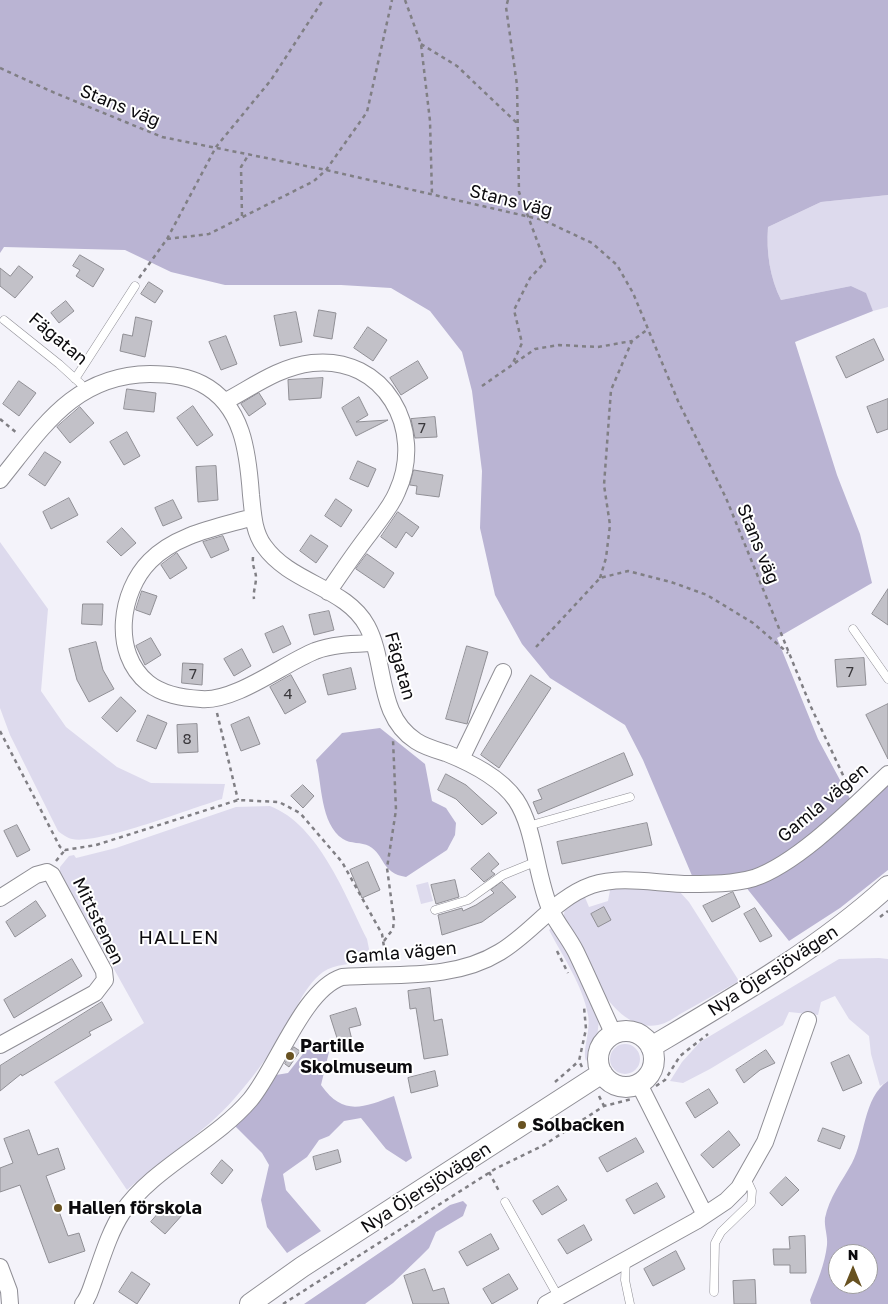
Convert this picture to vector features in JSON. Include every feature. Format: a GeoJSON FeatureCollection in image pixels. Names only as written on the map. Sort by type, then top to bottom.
{"type":"FeatureCollection","features":[{"type":"Feature","properties":{"kind":"street"},"geometry":{"type":"LineString","coordinates":[[226,401],[274,374],[312,363],[333,363],[367,374],[396,404],[405,428],[406,443],[406,459],[398,492],[328,592]]}},
{"type":"Feature","properties":{"kind":"street","name":"Fägatan"},"geometry":{"type":"LineString","coordinates":[[0,480],[80,384],[138,374],[158,374],[202,384],[226,401],[237,420],[243,438],[250,470],[253,517],[257,534],[271,555],[285,568],[352,607],[367,625],[374,643],[386,700],[397,722],[416,741],[461,759],[487,773],[515,798],[528,826],[535,862],[551,910],[575,950],[614,1034]]}},
{"type":"Feature","properties":{"kind":"street"},"geometry":{"type":"LineString","coordinates":[[253,517],[205,531],[168,546],[149,562],[136,578],[128,596],[123,633],[128,654],[135,669],[147,682],[161,691],[180,697],[213,699],[246,686],[314,651],[333,646],[374,643]]}},
{"type":"Feature","properties":{"kind":"street"},"geometry":{"type":"LineString","coordinates":[[461,759],[503,672]]}},
{"type":"Feature","properties":{"kind":"street","name":"Gamla vägen"},"geometry":{"type":"LineString","coordinates":[[83,1304],[112,1232],[130,1203],[232,1118],[250,1099],[319,991],[330,981],[342,977],[436,973],[464,968],[499,953],[551,910],[592,885],[619,881],[724,883],[754,878],[807,847],[888,774]]}},
{"type":"Feature","properties":{"kind":"street","name":"Mittstenen"},"geometry":{"type":"LineString","coordinates":[[0,898],[36,875],[47,872],[52,875],[104,971],[105,980],[95,993],[0,1046]]}},
{"type":"Feature","properties":{"kind":"street","name":"Nya Öjersjövägen"},"geometry":{"type":"LineString","coordinates":[[651,1047],[736,995],[844,924],[888,886]]}},
{"type":"Feature","properties":{"kind":"street"},"geometry":{"type":"LineString","coordinates":[[555,1302],[626,1259],[705,1216],[726,1201],[746,1178],[765,1142],[808,1020]]}},
{"type":"Feature","properties":{"kind":"street"},"geometry":{"type":"LineString","coordinates":[[626,1031],[635,1033],[643,1037],[651,1047],[654,1057],[653,1068],[641,1089],[619,1086],[609,1080],[596,1077],[600,1050],[604,1043],[614,1034],[626,1031]]}},
{"type":"Feature","properties":{"kind":"street","name":"Nya Öjersjövägen"},"geometry":{"type":"LineString","coordinates":[[250,1304],[302,1267],[596,1077]]}},
{"type":"Feature","properties":{"kind":"street"},"geometry":{"type":"LineString","coordinates":[[641,1089],[705,1216]]}},
{"type":"Feature","properties":{"kind":"street"},"geometry":{"type":"LineString","coordinates":[[0,1266],[9,1291],[10,1304]]}},
{"type":"Feature","properties":{"kind":"lane"},"geometry":{"type":"LineString","coordinates":[[80,384],[111,320],[135,286]]}},
{"type":"Feature","properties":{"kind":"lane","name":"Fägatan"},"geometry":{"type":"LineString","coordinates":[[4,320],[80,384]]}},
{"type":"Feature","properties":{"kind":"lane"},"geometry":{"type":"LineString","coordinates":[[853,629],[888,679]]}},
{"type":"Feature","properties":{"kind":"lane"},"geometry":{"type":"LineString","coordinates":[[528,826],[630,797]]}},
{"type":"Feature","properties":{"kind":"lane"},"geometry":{"type":"LineString","coordinates":[[435,910],[468,900],[503,875],[535,862]]}},
{"type":"Feature","properties":{"kind":"lane"},"geometry":{"type":"LineString","coordinates":[[714,1292],[716,1243],[721,1232],[751,1203],[752,1191],[746,1178]]}},
{"type":"Feature","properties":{"kind":"lane"},"geometry":{"type":"LineString","coordinates":[[505,1202],[555,1302]]}},
{"type":"Feature","properties":{"kind":"lane"},"geometry":{"type":"LineString","coordinates":[[626,1259],[625,1280],[630,1304]]}},
{"type":"Feature","properties":{"kind":"path"},"geometry":{"type":"LineString","coordinates":[[135,286],[167,239],[216,147],[271,80],[323,0]]}},
{"type":"Feature","properties":{"kind":"path"},"geometry":{"type":"LineString","coordinates":[[167,239],[208,234],[314,181],[326,170],[367,112],[392,0]]}},
{"type":"Feature","properties":{"kind":"path"},"geometry":{"type":"LineString","coordinates":[[405,0],[421,44],[430,121],[432,195]]}},
{"type":"Feature","properties":{"kind":"path"},"geometry":{"type":"LineString","coordinates":[[508,0],[506,7],[517,84],[519,192],[545,262],[530,278],[514,310],[522,343],[513,363]]}},
{"type":"Feature","properties":{"kind":"path"},"geometry":{"type":"LineString","coordinates":[[421,44],[457,66],[519,125]]}},
{"type":"Feature","properties":{"kind":"path","name":"Stans väg"},"geometry":{"type":"LineString","coordinates":[[0,68],[162,137],[326,170],[543,220],[564,228],[592,243],[617,265],[633,293],[678,401],[726,498],[815,715],[857,802]]}},
{"type":"Feature","properties":{"kind":"path"},"geometry":{"type":"LineString","coordinates":[[242,216],[241,167],[250,154]]}},
{"type":"Feature","properties":{"kind":"path"},"geometry":{"type":"LineString","coordinates":[[482,386],[535,349],[559,345],[598,347],[632,341],[648,329]]}},
{"type":"Feature","properties":{"kind":"path"},"geometry":{"type":"LineString","coordinates":[[536,647],[600,578],[606,558],[610,525],[604,485],[610,390],[632,341]]}},
{"type":"Feature","properties":{"kind":"path"},"geometry":{"type":"LineString","coordinates":[[0,419],[30,443]]}},
{"type":"Feature","properties":{"kind":"path"},"geometry":{"type":"LineString","coordinates":[[254,599],[253,589],[256,578],[252,566],[257,534]]}},
{"type":"Feature","properties":{"kind":"path"},"geometry":{"type":"LineString","coordinates":[[600,578],[628,571],[671,582],[707,595],[753,623],[789,654]]}},
{"type":"Feature","properties":{"kind":"path"},"geometry":{"type":"LineString","coordinates":[[213,699],[238,800]]}},
{"type":"Feature","properties":{"kind":"path"},"geometry":{"type":"LineString","coordinates":[[384,941],[393,929],[394,920],[387,868],[396,810],[392,733],[397,722]]}},
{"type":"Feature","properties":{"kind":"path"},"geometry":{"type":"LineString","coordinates":[[0,730],[60,847],[65,850],[96,845],[124,837],[238,800],[279,802],[300,813],[342,862],[384,941],[388,974]]}},
{"type":"Feature","properties":{"kind":"path"},"geometry":{"type":"LineString","coordinates":[[874,922],[888,911]]}},
{"type":"Feature","properties":{"kind":"path"},"geometry":{"type":"LineString","coordinates":[[553,945],[571,979]]}},
{"type":"Feature","properties":{"kind":"path"},"geometry":{"type":"LineString","coordinates":[[552,1084],[579,1061],[586,1029],[582,1003]]}},
{"type":"Feature","properties":{"kind":"path"},"geometry":{"type":"LineString","coordinates":[[283,1304],[489,1172],[544,1146],[604,1106],[630,1100],[641,1089],[665,1080],[680,1056],[709,1034]]}},
{"type":"Feature","properties":{"kind":"path"},"geometry":{"type":"LineString","coordinates":[[579,1061],[596,1077],[604,1106]]}},
{"type":"Feature","properties":{"kind":"path"},"geometry":{"type":"LineString","coordinates":[[554,1119],[562,1117],[570,1128]]}},
{"type":"Feature","properties":{"kind":"path"},"geometry":{"type":"LineString","coordinates":[[526,1145],[528,1152]]}},
{"type":"Feature","properties":{"kind":"path"},"geometry":{"type":"LineString","coordinates":[[489,1172],[505,1202]]}},
{"type":"Feature","properties":{"kind":"shaded area"},"geometry":{"type":"Polygon","coordinates":[[[0,0],[888,0],[888,195],[821,202],[768,227],[768,255],[777,292],[781,300],[851,286],[866,293],[873,311],[795,342],[837,475],[860,534],[872,583],[777,638],[818,739],[855,808],[888,778],[888,870],[840,908],[789,941],[745,886],[693,878],[643,760],[625,725],[550,678],[522,644],[495,595],[480,528],[482,471],[472,391],[462,352],[430,311],[391,288],[341,285],[225,285],[171,272],[125,250],[4,247],[0,253],[0,0]]]}},
{"type":"Feature","properties":{"kind":"shaded area"},"geometry":{"type":"Polygon","coordinates":[[[888,195],[888,307],[873,311],[865,293],[851,286],[781,300],[774,283],[770,265],[768,227],[821,202],[888,195]]]}},
{"type":"Feature","properties":{"kind":"shaded area"},"geometry":{"type":"Polygon","coordinates":[[[0,542],[48,609],[41,691],[66,727],[117,767],[151,783],[225,784],[222,799],[145,825],[102,837],[72,839],[58,831],[10,735],[0,708],[0,542]]]}},
{"type":"Feature","properties":{"kind":"shaded area"},"geometry":{"type":"Polygon","coordinates":[[[380,728],[425,764],[432,801],[446,808],[456,823],[455,835],[447,850],[406,877],[392,872],[369,846],[346,841],[335,832],[326,813],[321,791],[316,760],[342,733],[380,728]]]}},
{"type":"Feature","properties":{"kind":"shaded area"},"geometry":{"type":"Polygon","coordinates":[[[270,806],[287,815],[303,829],[329,863],[367,939],[369,949],[365,959],[328,969],[315,979],[303,995],[280,1039],[234,1099],[209,1124],[127,1190],[54,1082],[144,1023],[60,872],[60,867],[69,856],[74,855],[76,858],[116,848],[236,807],[270,806]]]}},
{"type":"Feature","properties":{"kind":"shaded area"},"geometry":{"type":"Polygon","coordinates":[[[428,882],[433,901],[421,904],[416,885],[428,882]]]}},
{"type":"Feature","properties":{"kind":"shaded area"},"geometry":{"type":"Polygon","coordinates":[[[611,885],[679,891],[689,902],[739,981],[658,1025],[641,1025],[626,1017],[613,1005],[601,989],[565,922],[564,916],[568,905],[584,895],[589,907],[608,901],[611,885]]]}},
{"type":"Feature","properties":{"kind":"shaded area"},"geometry":{"type":"Polygon","coordinates":[[[552,928],[556,929],[599,1020],[596,1046],[586,1061],[588,1015],[577,982],[549,930],[552,928]]]}},
{"type":"Feature","properties":{"kind":"shaded area"},"geometry":{"type":"Polygon","coordinates":[[[839,959],[888,959],[888,1081],[880,1086],[871,1054],[869,1036],[849,1019],[835,996],[821,1002],[818,1015],[789,1012],[783,1025],[710,1069],[683,1083],[670,1081],[682,1062],[700,1042],[839,959]]]}},
{"type":"Feature","properties":{"kind":"shaded area"},"geometry":{"type":"Polygon","coordinates":[[[313,1041],[329,1052],[321,1085],[337,1101],[354,1107],[372,1104],[394,1096],[412,1158],[406,1162],[386,1149],[361,1118],[344,1121],[329,1136],[319,1140],[307,1157],[283,1174],[286,1190],[321,1231],[287,1253],[267,1227],[261,1200],[269,1165],[262,1153],[233,1124],[276,1075],[288,1073],[313,1041]]]}},
{"type":"Feature","properties":{"kind":"shaded area"},"geometry":{"type":"Polygon","coordinates":[[[625,1044],[631,1045],[639,1053],[639,1065],[631,1073],[625,1074],[619,1073],[611,1065],[610,1059],[611,1053],[619,1045],[625,1044]]]}},
{"type":"Feature","properties":{"kind":"shaded area"},"geometry":{"type":"Polygon","coordinates":[[[888,1081],[888,1304],[811,1304],[810,1300],[826,1252],[825,1218],[827,1211],[852,1163],[874,1097],[888,1081]]]}},
{"type":"Feature","properties":{"kind":"shaded area"},"geometry":{"type":"Polygon","coordinates":[[[463,1201],[467,1205],[463,1216],[436,1232],[429,1248],[393,1283],[365,1304],[304,1304],[450,1205],[463,1201]]]}},
{"type":"Feature","properties":{"kind":"building"},"geometry":{"type":"Polygon","coordinates":[[[80,255],[104,269],[93,287],[76,276],[80,270],[73,266],[80,255]]]}},
{"type":"Feature","properties":{"kind":"building"},"geometry":{"type":"Polygon","coordinates":[[[19,266],[33,277],[15,298],[0,286],[0,268],[10,276],[19,266]]]}},
{"type":"Feature","properties":{"kind":"building"},"geometry":{"type":"Polygon","coordinates":[[[149,282],[163,291],[155,303],[141,294],[149,282]]]}},
{"type":"Feature","properties":{"kind":"building"},"geometry":{"type":"Polygon","coordinates":[[[66,301],[74,311],[59,323],[51,313],[66,301]]]}},
{"type":"Feature","properties":{"kind":"building"},"geometry":{"type":"Polygon","coordinates":[[[319,310],[336,313],[332,339],[314,336],[319,310]]]}},
{"type":"Feature","properties":{"kind":"building"},"geometry":{"type":"Polygon","coordinates":[[[296,312],[302,342],[280,346],[274,316],[296,312]]]}},
{"type":"Feature","properties":{"kind":"building"},"geometry":{"type":"Polygon","coordinates":[[[136,317],[152,321],[145,357],[120,351],[123,334],[132,336],[136,317]]]}},
{"type":"Feature","properties":{"kind":"building"},"geometry":{"type":"Polygon","coordinates":[[[368,327],[387,340],[373,361],[354,348],[368,327]]]}},
{"type":"Feature","properties":{"kind":"building"},"geometry":{"type":"Polygon","coordinates":[[[226,336],[237,364],[221,370],[209,342],[226,336]]]}},
{"type":"Feature","properties":{"kind":"building"},"geometry":{"type":"Polygon","coordinates":[[[874,339],[884,360],[846,378],[836,357],[874,339]]]}},
{"type":"Feature","properties":{"kind":"building"},"geometry":{"type":"Polygon","coordinates":[[[418,361],[428,378],[401,395],[390,378],[418,361]]]}},
{"type":"Feature","properties":{"kind":"building"},"geometry":{"type":"Polygon","coordinates":[[[323,378],[321,398],[289,400],[288,380],[323,378]]]}},
{"type":"Feature","properties":{"kind":"building"},"geometry":{"type":"Polygon","coordinates":[[[19,381],[36,393],[19,416],[3,404],[19,381]]]}},
{"type":"Feature","properties":{"kind":"building"},"geometry":{"type":"Polygon","coordinates":[[[127,389],[156,393],[154,412],[124,409],[127,389]]]}},
{"type":"Feature","properties":{"kind":"building"},"geometry":{"type":"Polygon","coordinates":[[[259,393],[266,404],[249,416],[241,404],[259,393]]]}},
{"type":"Feature","properties":{"kind":"building"},"geometry":{"type":"Polygon","coordinates":[[[359,397],[368,415],[356,422],[388,420],[356,436],[342,408],[359,397]]]}},
{"type":"Feature","properties":{"kind":"building"},"geometry":{"type":"Polygon","coordinates":[[[888,399],[888,429],[877,433],[867,407],[888,399]]]}},
{"type":"Feature","properties":{"kind":"building"},"geometry":{"type":"Polygon","coordinates":[[[193,406],[213,435],[197,446],[177,418],[193,406]]]}},
{"type":"Feature","properties":{"kind":"building"},"geometry":{"type":"Polygon","coordinates":[[[80,407],[94,423],[70,443],[57,427],[80,407]]]}},
{"type":"Feature","properties":{"kind":"building"},"geometry":{"type":"Polygon","coordinates":[[[435,417],[437,437],[415,438],[411,419],[435,417]]]}},
{"type":"Feature","properties":{"kind":"building"},"geometry":{"type":"Polygon","coordinates":[[[127,432],[140,456],[124,465],[110,442],[127,432]]]}},
{"type":"Feature","properties":{"kind":"building"},"geometry":{"type":"Polygon","coordinates":[[[45,452],[61,462],[45,486],[29,475],[45,452]]]}},
{"type":"Feature","properties":{"kind":"building"},"geometry":{"type":"Polygon","coordinates":[[[358,461],[376,469],[368,487],[350,479],[358,461]]]}},
{"type":"Feature","properties":{"kind":"building"},"geometry":{"type":"Polygon","coordinates":[[[216,466],[218,500],[198,502],[196,467],[216,466]]]}},
{"type":"Feature","properties":{"kind":"building"},"geometry":{"type":"Polygon","coordinates":[[[414,470],[443,475],[439,497],[416,494],[417,486],[410,485],[414,470]]]}},
{"type":"Feature","properties":{"kind":"building"},"geometry":{"type":"Polygon","coordinates":[[[69,498],[78,515],[51,529],[43,512],[69,498]]]}},
{"type":"Feature","properties":{"kind":"building"},"geometry":{"type":"Polygon","coordinates":[[[336,499],[352,510],[341,527],[325,516],[336,499]]]}},
{"type":"Feature","properties":{"kind":"building"},"geometry":{"type":"Polygon","coordinates":[[[173,500],[182,518],[163,526],[155,508],[173,500]]]}},
{"type":"Feature","properties":{"kind":"building"},"geometry":{"type":"Polygon","coordinates":[[[398,512],[419,527],[412,537],[406,532],[396,548],[381,537],[398,512]]]}},
{"type":"Feature","properties":{"kind":"building"},"geometry":{"type":"Polygon","coordinates":[[[122,528],[136,543],[121,556],[107,542],[122,528]]]}},
{"type":"Feature","properties":{"kind":"building"},"geometry":{"type":"Polygon","coordinates":[[[311,535],[328,546],[316,563],[300,551],[311,535]]]}},
{"type":"Feature","properties":{"kind":"building"},"geometry":{"type":"Polygon","coordinates":[[[223,536],[229,550],[211,558],[203,542],[223,536]]]}},
{"type":"Feature","properties":{"kind":"building"},"geometry":{"type":"Polygon","coordinates":[[[177,553],[187,568],[170,579],[161,565],[177,553]]]}},
{"type":"Feature","properties":{"kind":"building"},"geometry":{"type":"Polygon","coordinates":[[[367,554],[394,573],[384,588],[356,569],[367,554]]]}},
{"type":"Feature","properties":{"kind":"building"},"geometry":{"type":"Polygon","coordinates":[[[888,589],[888,625],[872,614],[888,589]]]}},
{"type":"Feature","properties":{"kind":"building"},"geometry":{"type":"Polygon","coordinates":[[[142,591],[157,596],[150,615],[136,610],[142,591]]]}},
{"type":"Feature","properties":{"kind":"building"},"geometry":{"type":"Polygon","coordinates":[[[83,604],[103,604],[102,625],[82,624],[83,604]]]}},
{"type":"Feature","properties":{"kind":"building"},"geometry":{"type":"Polygon","coordinates":[[[329,611],[334,630],[314,635],[309,615],[329,611]]]}},
{"type":"Feature","properties":{"kind":"building"},"geometry":{"type":"Polygon","coordinates":[[[283,626],[291,644],[273,653],[265,634],[283,626]]]}},
{"type":"Feature","properties":{"kind":"building"},"geometry":{"type":"Polygon","coordinates":[[[151,638],[161,655],[145,665],[136,646],[151,638]]]}},
{"type":"Feature","properties":{"kind":"building"},"geometry":{"type":"Polygon","coordinates":[[[96,642],[103,670],[114,689],[89,702],[77,680],[69,649],[96,642]]]}},
{"type":"Feature","properties":{"kind":"building"},"geometry":{"type":"Polygon","coordinates":[[[467,646],[488,652],[467,724],[446,719],[467,646]]]}},
{"type":"Feature","properties":{"kind":"building"},"geometry":{"type":"Polygon","coordinates":[[[242,649],[251,666],[234,676],[224,659],[242,649]]]}},
{"type":"Feature","properties":{"kind":"building"},"geometry":{"type":"Polygon","coordinates":[[[864,658],[866,685],[837,687],[835,660],[864,658]]]}},
{"type":"Feature","properties":{"kind":"building"},"geometry":{"type":"Polygon","coordinates":[[[183,663],[203,664],[202,685],[182,683],[183,663]]]}},
{"type":"Feature","properties":{"kind":"building"},"geometry":{"type":"Polygon","coordinates":[[[351,668],[356,689],[328,695],[323,675],[351,668]]]}},
{"type":"Feature","properties":{"kind":"building"},"geometry":{"type":"Polygon","coordinates":[[[291,675],[306,702],[285,714],[270,687],[291,675]]]}},
{"type":"Feature","properties":{"kind":"building"},"geometry":{"type":"Polygon","coordinates":[[[531,675],[551,688],[499,768],[481,755],[531,675]]]}},
{"type":"Feature","properties":{"kind":"building"},"geometry":{"type":"Polygon","coordinates":[[[121,697],[136,711],[117,732],[102,718],[121,697]]]}},
{"type":"Feature","properties":{"kind":"building"},"geometry":{"type":"Polygon","coordinates":[[[888,704],[888,759],[866,715],[888,704]]]}},
{"type":"Feature","properties":{"kind":"building"},"geometry":{"type":"Polygon","coordinates":[[[148,715],[167,723],[156,749],[137,741],[148,715]]]}},
{"type":"Feature","properties":{"kind":"building"},"geometry":{"type":"Polygon","coordinates":[[[249,717],[260,744],[241,751],[231,725],[249,717]]]}},
{"type":"Feature","properties":{"kind":"building"},"geometry":{"type":"Polygon","coordinates":[[[197,724],[198,752],[178,753],[177,725],[197,724]]]}},
{"type":"Feature","properties":{"kind":"building"},"geometry":{"type":"Polygon","coordinates":[[[624,753],[633,775],[538,814],[533,802],[542,799],[538,790],[624,753]]]}},
{"type":"Feature","properties":{"kind":"building"},"geometry":{"type":"Polygon","coordinates":[[[446,774],[466,785],[497,813],[482,825],[456,799],[438,790],[446,774]]]}},
{"type":"Feature","properties":{"kind":"building"},"geometry":{"type":"Polygon","coordinates":[[[303,785],[314,796],[303,808],[291,796],[303,785]]]}},
{"type":"Feature","properties":{"kind":"building"},"geometry":{"type":"Polygon","coordinates":[[[647,823],[652,845],[562,864],[557,842],[647,823]]]}},
{"type":"Feature","properties":{"kind":"building"},"geometry":{"type":"Polygon","coordinates":[[[17,825],[30,850],[17,857],[4,831],[17,825]]]}},
{"type":"Feature","properties":{"kind":"building"},"geometry":{"type":"Polygon","coordinates":[[[489,853],[499,864],[491,871],[495,874],[484,882],[471,869],[489,853]]]}},
{"type":"Feature","properties":{"kind":"building"},"geometry":{"type":"Polygon","coordinates":[[[368,862],[380,890],[362,898],[350,870],[368,862]]]}},
{"type":"Feature","properties":{"kind":"building"},"geometry":{"type":"Polygon","coordinates":[[[455,880],[459,897],[436,904],[431,885],[455,880]]]}},
{"type":"Feature","properties":{"kind":"building"},"geometry":{"type":"Polygon","coordinates":[[[502,882],[516,897],[482,922],[442,935],[438,915],[462,908],[463,911],[476,905],[494,893],[491,890],[502,882]]]}},
{"type":"Feature","properties":{"kind":"building"},"geometry":{"type":"Polygon","coordinates":[[[733,892],[740,907],[712,922],[703,906],[733,892]]]}},
{"type":"Feature","properties":{"kind":"building"},"geometry":{"type":"Polygon","coordinates":[[[36,901],[46,916],[15,937],[6,922],[36,901]]]}},
{"type":"Feature","properties":{"kind":"building"},"geometry":{"type":"Polygon","coordinates":[[[604,907],[611,920],[598,927],[591,914],[604,907]]]}},
{"type":"Feature","properties":{"kind":"building"},"geometry":{"type":"Polygon","coordinates":[[[755,908],[772,936],[760,942],[744,914],[755,908]]]}},
{"type":"Feature","properties":{"kind":"building"},"geometry":{"type":"Polygon","coordinates":[[[72,959],[82,976],[14,1018],[4,1000],[72,959]]]}},
{"type":"Feature","properties":{"kind":"building"},"geometry":{"type":"Polygon","coordinates":[[[430,988],[434,1021],[442,1019],[448,1055],[424,1059],[416,1008],[410,1009],[408,991],[430,988]]]}},
{"type":"Feature","properties":{"kind":"building"},"geometry":{"type":"Polygon","coordinates":[[[102,1002],[112,1020],[89,1032],[91,1035],[22,1076],[21,1074],[0,1091],[0,1066],[102,1002]]]}},
{"type":"Feature","properties":{"kind":"building"},"geometry":{"type":"Polygon","coordinates":[[[356,1008],[361,1025],[349,1028],[352,1040],[339,1044],[330,1016],[356,1008]]]}},
{"type":"Feature","properties":{"kind":"building"},"geometry":{"type":"Polygon","coordinates":[[[294,1047],[300,1051],[289,1067],[285,1064],[294,1047]]]}},
{"type":"Feature","properties":{"kind":"building"},"geometry":{"type":"Polygon","coordinates":[[[766,1050],[775,1063],[760,1070],[744,1083],[736,1070],[766,1050]]]}},
{"type":"Feature","properties":{"kind":"building"},"geometry":{"type":"Polygon","coordinates":[[[849,1055],[862,1083],[843,1091],[831,1063],[849,1055]]]}},
{"type":"Feature","properties":{"kind":"building"},"geometry":{"type":"Polygon","coordinates":[[[435,1071],[438,1086],[411,1093],[408,1078],[435,1071]]]}},
{"type":"Feature","properties":{"kind":"building"},"geometry":{"type":"Polygon","coordinates":[[[709,1089],[718,1103],[695,1118],[686,1103],[709,1089]]]}},
{"type":"Feature","properties":{"kind":"building"},"geometry":{"type":"Polygon","coordinates":[[[823,1128],[845,1136],[840,1149],[818,1141],[823,1128]]]}},
{"type":"Feature","properties":{"kind":"building"},"geometry":{"type":"Polygon","coordinates":[[[29,1130],[38,1155],[58,1148],[65,1169],[46,1176],[68,1236],[79,1233],[85,1251],[49,1263],[20,1185],[0,1192],[0,1168],[13,1163],[4,1139],[29,1130]]]}},
{"type":"Feature","properties":{"kind":"building"},"geometry":{"type":"Polygon","coordinates":[[[729,1131],[740,1145],[713,1168],[701,1155],[729,1131]]]}},
{"type":"Feature","properties":{"kind":"building"},"geometry":{"type":"Polygon","coordinates":[[[636,1138],[644,1152],[607,1172],[599,1158],[636,1138]]]}},
{"type":"Feature","properties":{"kind":"building"},"geometry":{"type":"Polygon","coordinates":[[[338,1150],[341,1162],[316,1170],[313,1157],[338,1150]]]}},
{"type":"Feature","properties":{"kind":"building"},"geometry":{"type":"Polygon","coordinates":[[[222,1160],[233,1170],[222,1184],[211,1174],[222,1160]]]}},
{"type":"Feature","properties":{"kind":"building"},"geometry":{"type":"Polygon","coordinates":[[[786,1177],[799,1190],[782,1206],[770,1193],[786,1177]]]}},
{"type":"Feature","properties":{"kind":"building"},"geometry":{"type":"Polygon","coordinates":[[[657,1183],[665,1197],[634,1214],[626,1200],[657,1183]]]}},
{"type":"Feature","properties":{"kind":"building"},"geometry":{"type":"Polygon","coordinates":[[[558,1186],[567,1200],[542,1215],[533,1201],[558,1186]]]}},
{"type":"Feature","properties":{"kind":"building"},"geometry":{"type":"Polygon","coordinates":[[[169,1201],[183,1214],[165,1234],[151,1222],[169,1201]]]}},
{"type":"Feature","properties":{"kind":"building"},"geometry":{"type":"Polygon","coordinates":[[[584,1225],[592,1240],[567,1254],[558,1240],[584,1225]]]}},
{"type":"Feature","properties":{"kind":"building"},"geometry":{"type":"Polygon","coordinates":[[[491,1234],[499,1249],[467,1266],[459,1252],[491,1234]]]}},
{"type":"Feature","properties":{"kind":"building"},"geometry":{"type":"Polygon","coordinates":[[[805,1236],[806,1273],[790,1273],[790,1265],[774,1265],[773,1249],[790,1249],[789,1237],[805,1236]]]}},
{"type":"Feature","properties":{"kind":"building"},"geometry":{"type":"Polygon","coordinates":[[[676,1251],[685,1269],[653,1286],[644,1269],[676,1251]]]}},
{"type":"Feature","properties":{"kind":"building"},"geometry":{"type":"Polygon","coordinates":[[[425,1269],[433,1291],[444,1288],[449,1304],[413,1304],[404,1276],[425,1269]]]}},
{"type":"Feature","properties":{"kind":"building"},"geometry":{"type":"Polygon","coordinates":[[[132,1272],[150,1284],[137,1304],[119,1292],[132,1272]]]}},
{"type":"Feature","properties":{"kind":"building"},"geometry":{"type":"Polygon","coordinates":[[[509,1274],[518,1289],[492,1304],[483,1289],[509,1274]]]}},
{"type":"Feature","properties":{"kind":"building"},"geometry":{"type":"Polygon","coordinates":[[[755,1280],[756,1304],[734,1304],[733,1281],[755,1280]]]}},
{"type":"Feature","properties":{"kind":"place","name":"Partille Skolmuseum"},"geometry":{"type":"Point","coordinates":[290,1056]}},
{"type":"Feature","properties":{"kind":"place","name":"Solbacken"},"geometry":{"type":"Point","coordinates":[522,1125]}},
{"type":"Feature","properties":{"kind":"place","name":"Hallen förskola"},"geometry":{"type":"Point","coordinates":[58,1208]}},
{"type":"Feature","properties":{"kind":"district","name":"HALLEN"},"geometry":{"type":"Point","coordinates":[179,938]}}]}
